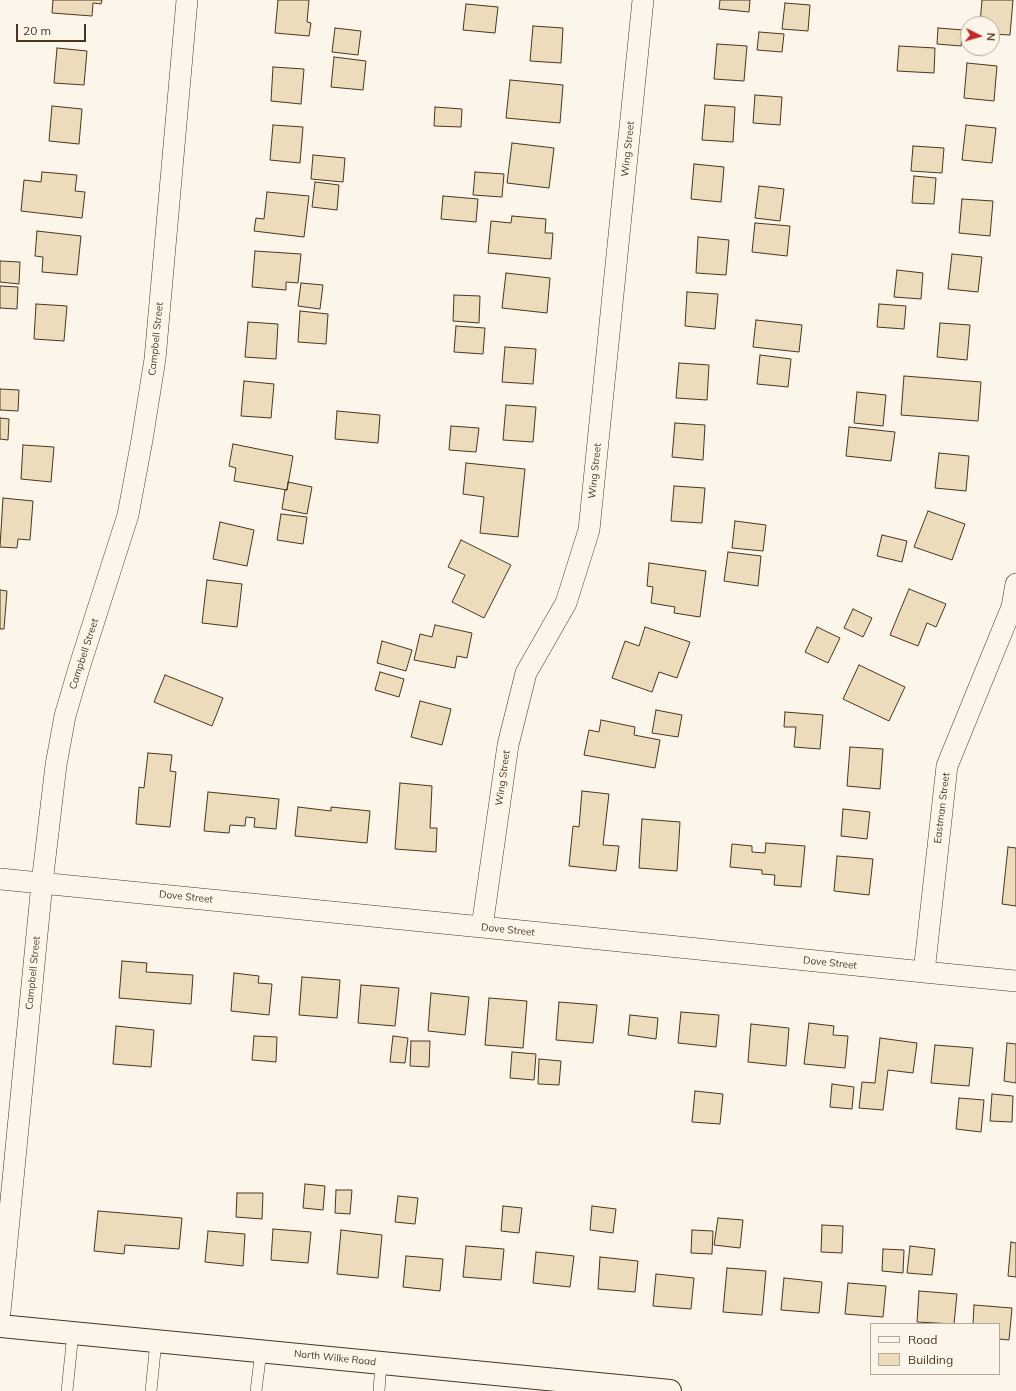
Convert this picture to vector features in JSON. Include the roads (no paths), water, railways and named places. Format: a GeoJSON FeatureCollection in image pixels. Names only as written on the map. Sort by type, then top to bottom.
{"type":"FeatureCollection","features":[{"type":"Feature","properties":{"kind":"main road","name":"North Wilke Road"},"geometry":{"type":"LineString","coordinates":[[0,1326],[670,1391]]}},
{"type":"Feature","properties":{"kind":"street","name":"Campbell Street"},"geometry":{"type":"LineString","coordinates":[[0,1312],[42,883],[56,765],[64,716],[78,668],[128,515],[154,366],[187,0]]}},
{"type":"Feature","properties":{"kind":"street","name":"Wing Street"},"geometry":{"type":"LineString","coordinates":[[482,927],[508,745],[526,673],[566,603],[589,530],[643,0]]}},
{"type":"Feature","properties":{"kind":"street","name":"Eastman Street"},"geometry":{"type":"LineString","coordinates":[[924,972],[947,766],[1012,607],[1016,584]]}},
{"type":"Feature","properties":{"kind":"street","name":"Dove Street"},"geometry":{"type":"LineString","coordinates":[[0,879],[1016,981]]}},
{"type":"Feature","properties":{"kind":"lane"},"geometry":{"type":"LineString","coordinates":[[67,1391],[73,1333]]}},
{"type":"Feature","properties":{"kind":"lane"},"geometry":{"type":"LineString","coordinates":[[151,1391],[156,1341]]}},
{"type":"Feature","properties":{"kind":"lane"},"geometry":{"type":"LineString","coordinates":[[256,1391],[261,1351]]}},
{"type":"Feature","properties":{"kind":"lane"},"geometry":{"type":"LineString","coordinates":[[378,1391],[381,1363]]}}]}
